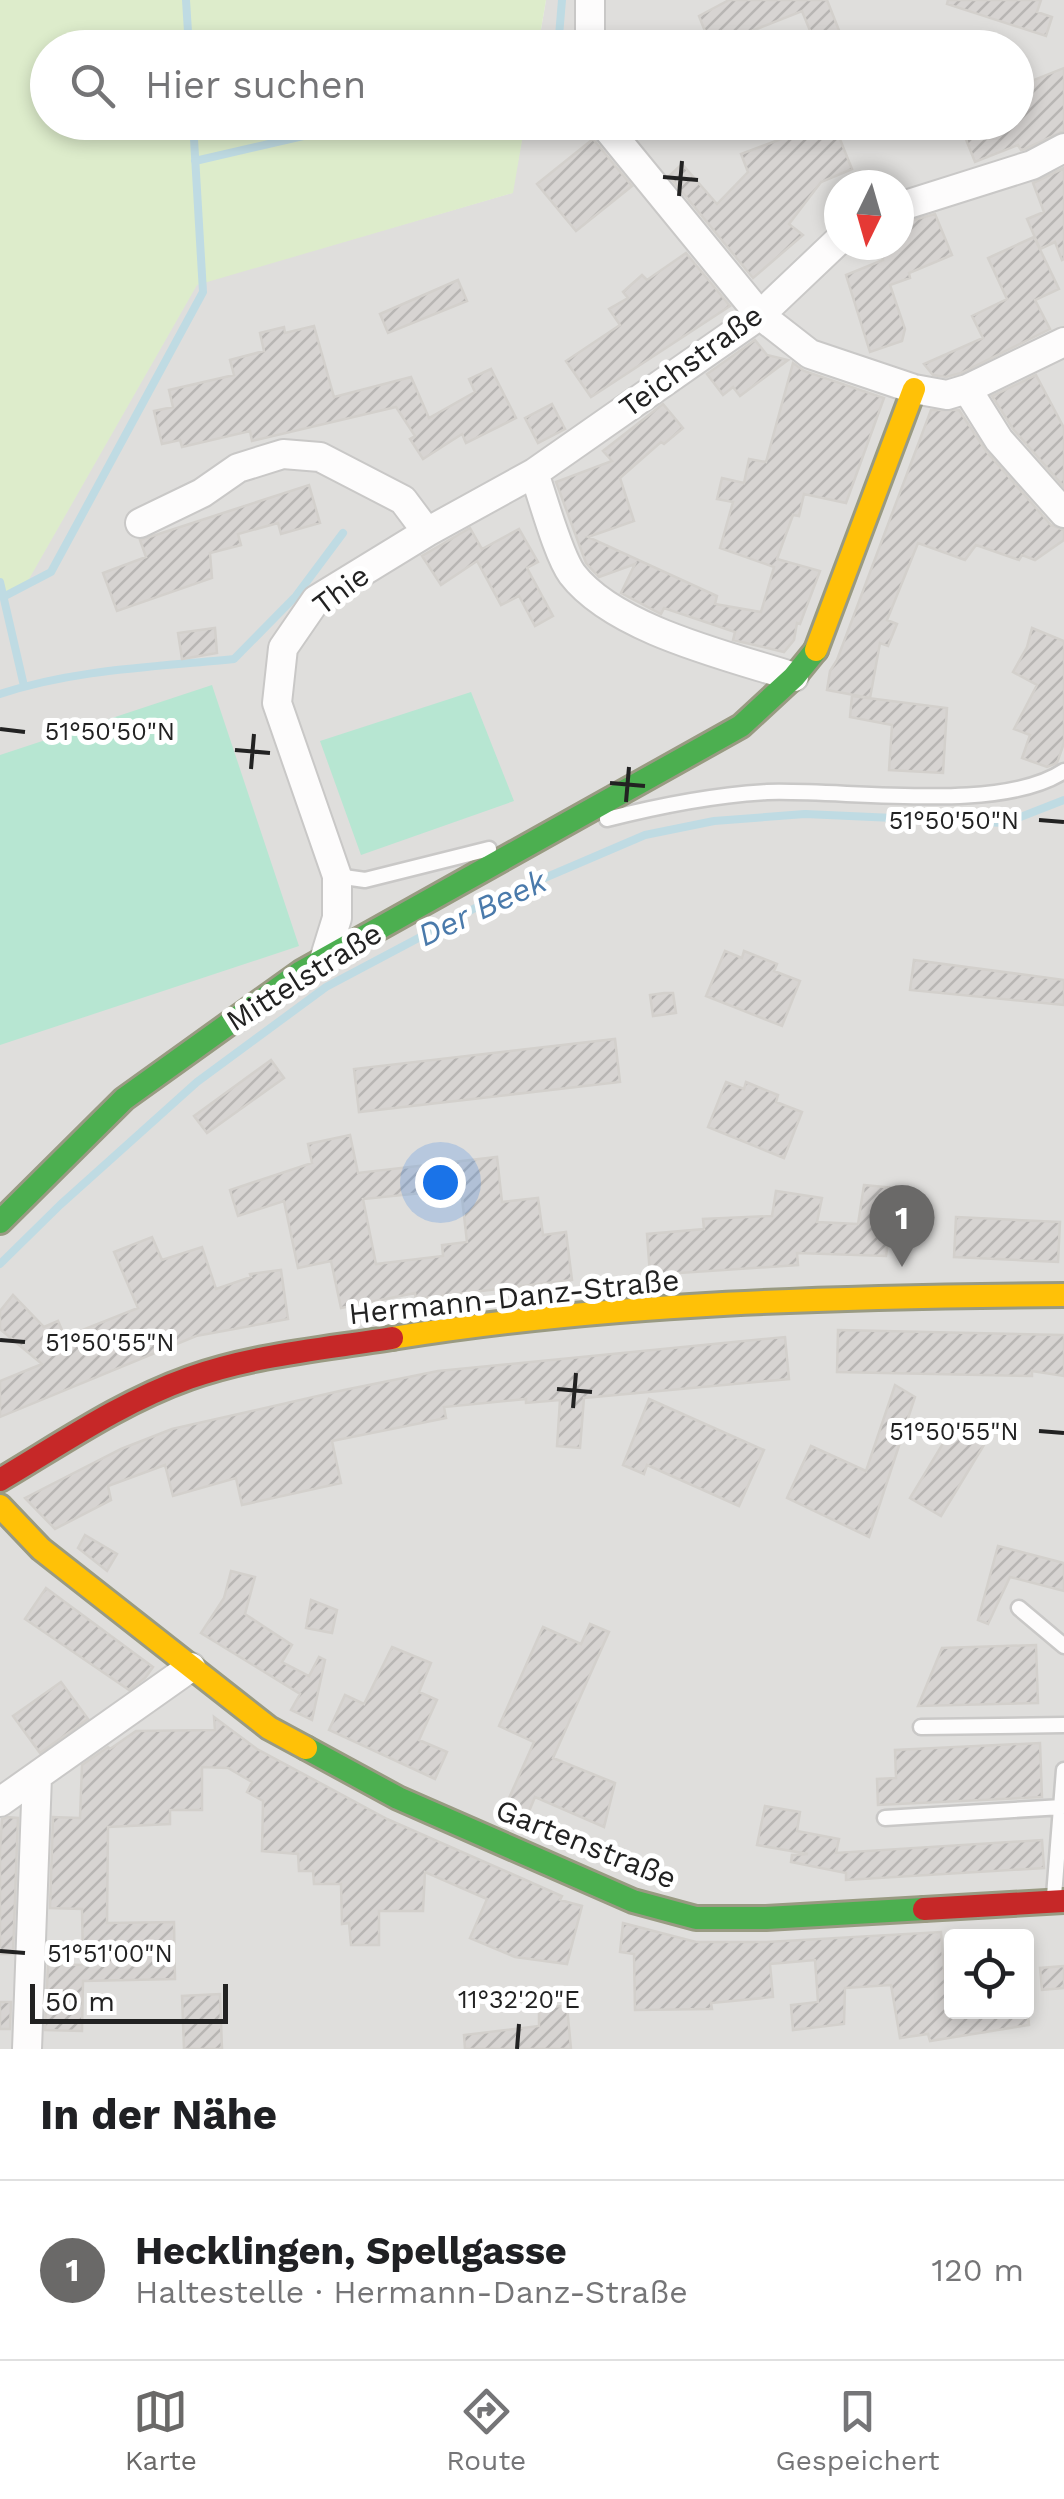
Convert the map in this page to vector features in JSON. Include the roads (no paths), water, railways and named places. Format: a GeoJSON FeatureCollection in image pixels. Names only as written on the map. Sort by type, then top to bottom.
{"type":"FeatureCollection","features":[{"type":"Feature","properties":{"kind":"street"},"geometry":{"type":"LineString","coordinates":[[590,0],[590,30]]}},
{"type":"Feature","properties":{"kind":"street"},"geometry":{"type":"LineString","coordinates":[[617,140],[760,315],[810,354],[914,389],[947,395],[1064,342]]}},
{"type":"Feature","properties":{"kind":"street"},"geometry":{"type":"LineString","coordinates":[[914,201],[1032,165],[1064,148]]}},
{"type":"Feature","properties":{"kind":"street","name":"Teichstraße"},"geometry":{"type":"LineString","coordinates":[[534,473],[760,315],[824,254]]}},
{"type":"Feature","properties":{"kind":"street","name":"Mittelstraße"},"geometry":{"type":"LineString","coordinates":[[0,1222],[124,1098],[301,972],[741,726],[794,678],[815,652],[914,389]]}},
{"type":"Feature","properties":{"kind":"street"},"geometry":{"type":"LineString","coordinates":[[967,389],[998,440],[1064,513]]}},
{"type":"Feature","properties":{"kind":"street"},"geometry":{"type":"LineString","coordinates":[[140,523],[202,493],[238,468],[283,454],[320,458],[404,500],[427,532]]}},
{"type":"Feature","properties":{"kind":"street"},"geometry":{"type":"LineString","coordinates":[[534,473],[570,572],[596,597],[668,636],[794,678]]}},
{"type":"Feature","properties":{"kind":"street","name":"Thie"},"geometry":{"type":"LineString","coordinates":[[324,960],[337,918],[337,876],[277,704],[283,648],[316,600],[534,473]]}},
{"type":"Feature","properties":{"kind":"street","name":"Hermann-Danz-Straße"},"geometry":{"type":"LineString","coordinates":[[0,1480],[97,1423],[186,1379],[254,1362],[429,1330],[809,1299],[1064,1295]]}},
{"type":"Feature","properties":{"kind":"street","name":"Gartenstraße"},"geometry":{"type":"LineString","coordinates":[[0,1506],[41,1549],[269,1728],[398,1798],[633,1901],[696,1918],[1059,1902]]}},
{"type":"Feature","properties":{"kind":"street"},"geometry":{"type":"LineString","coordinates":[[0,1802],[190,1667]]}},
{"type":"Feature","properties":{"kind":"street"},"geometry":{"type":"LineString","coordinates":[[27,2049],[37,1776]]}},
{"type":"Feature","properties":{"kind":"lane"},"geometry":{"type":"LineString","coordinates":[[337,876],[365,880],[640,811],[765,792],[1000,794],[1064,771]]}},
{"type":"Feature","properties":{"kind":"lane"},"geometry":{"type":"LineString","coordinates":[[1019,1608],[1064,1646]]}},
{"type":"Feature","properties":{"kind":"lane"},"geometry":{"type":"LineString","coordinates":[[920,1726],[1064,1725]]}},
{"type":"Feature","properties":{"kind":"lane"},"geometry":{"type":"LineString","coordinates":[[1059,1902],[1064,1770]]}},
{"type":"Feature","properties":{"kind":"lane"},"geometry":{"type":"LineString","coordinates":[[885,1818],[1062,1807]]}},
{"type":"Feature","properties":{"kind":"waterway"},"geometry":{"type":"LineString","coordinates":[[186,0],[188,30]]}},
{"type":"Feature","properties":{"kind":"waterway"},"geometry":{"type":"LineString","coordinates":[[560,30],[562,0]]}},
{"type":"Feature","properties":{"kind":"waterway"},"geometry":{"type":"LineString","coordinates":[[5,596],[51,572],[203,292],[194,140]]}},
{"type":"Feature","properties":{"kind":"waterway"},"geometry":{"type":"LineString","coordinates":[[195,161],[286,140]]}},
{"type":"Feature","properties":{"kind":"waterway"},"geometry":{"type":"LineString","coordinates":[[0,694],[86,674],[234,659],[296,596],[343,533]]}},
{"type":"Feature","properties":{"kind":"waterway"},"geometry":{"type":"LineString","coordinates":[[0,582],[24,686]]}},
{"type":"Feature","properties":{"kind":"waterway","name":"Der Beek"},"geometry":{"type":"LineString","coordinates":[[0,1264],[197,1082],[326,987],[477,907],[645,835],[714,821],[805,814],[1005,823],[1064,800]]}},
{"type":"Feature","properties":{"kind":"place","name":"Hecklingen, Spellgasse"},"geometry":{"type":"Point","coordinates":[902,1267]}}]}
